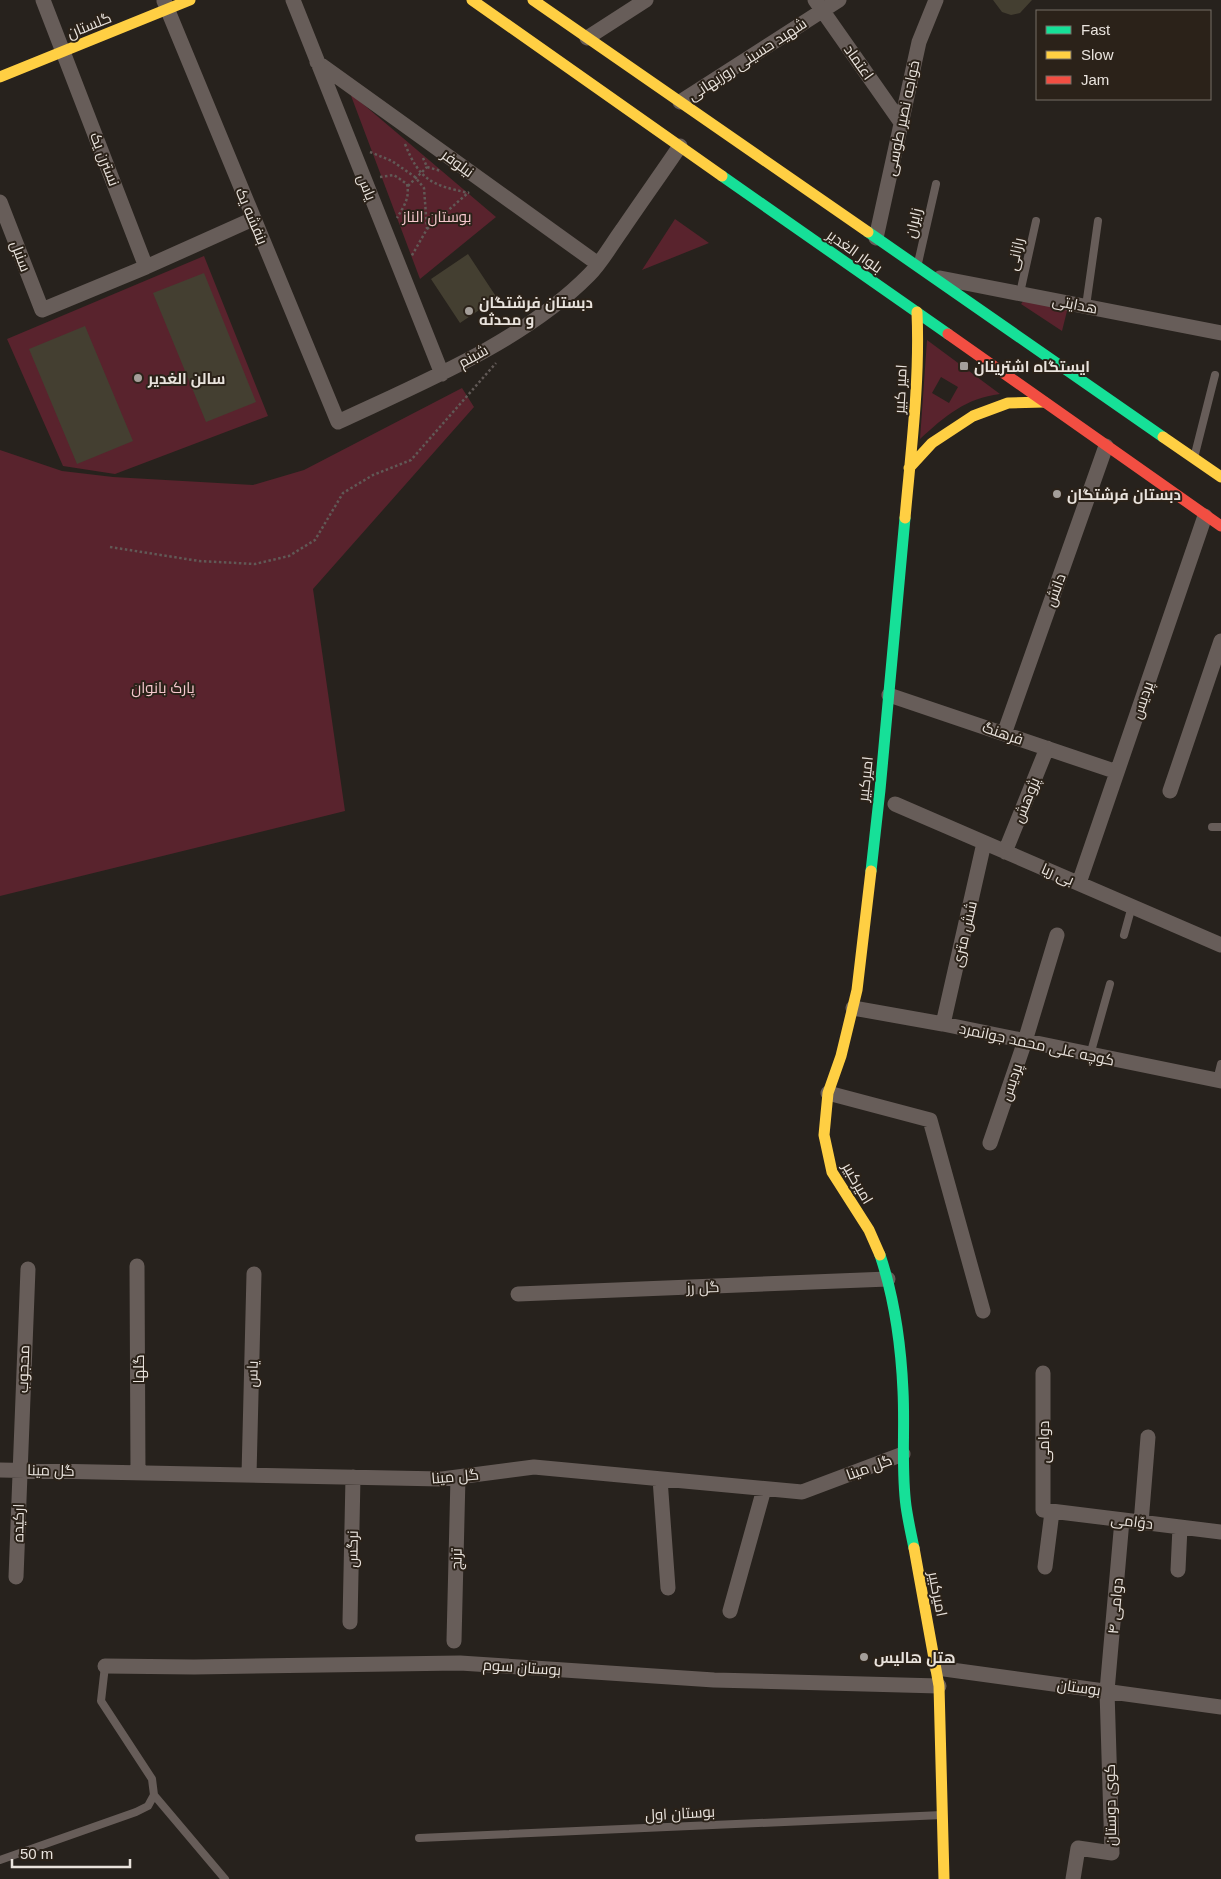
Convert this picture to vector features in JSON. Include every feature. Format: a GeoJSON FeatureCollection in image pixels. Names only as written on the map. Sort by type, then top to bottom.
{"type":"FeatureCollection","features":[{"type":"Feature","properties":{"kind":"street","name":"نسترن یک"},"geometry":{"type":"LineString","coordinates":[[43,0],[146,267]]}},
{"type":"Feature","properties":{"kind":"street","name":"گلستان"},"geometry":{"type":"LineString","coordinates":[[0,77],[63,52],[165,4],[190,0]]}},
{"type":"Feature","properties":{"kind":"street","name":"یاس"},"geometry":{"type":"LineString","coordinates":[[293,0],[442,374]]}},
{"type":"Feature","properties":{"kind":"street","name":"بلوار الغدیر"},"geometry":{"type":"LineString","coordinates":[[472,0],[1216,522]]}},
{"type":"Feature","properties":{"kind":"street","name":"بلوار الغدیر"},"geometry":{"type":"LineString","coordinates":[[533,0],[1221,477]]}},
{"type":"Feature","properties":{"kind":"street"},"geometry":{"type":"LineString","coordinates":[[587,38],[646,0]]}},
{"type":"Feature","properties":{"kind":"street","name":"شهید حسینی روزبهانی"},"geometry":{"type":"LineString","coordinates":[[680,102],[819,5],[839,0]]}},
{"type":"Feature","properties":{"kind":"street","name":"خواجه نصیر طوسی"},"geometry":{"type":"LineString","coordinates":[[876,238],[919,42],[936,0]]}},
{"type":"Feature","properties":{"kind":"street","name":"بنفشه یک"},"geometry":{"type":"LineString","coordinates":[[165,4],[338,422]]}},
{"type":"Feature","properties":{"kind":"street","name":"اعتماد"},"geometry":{"type":"LineString","coordinates":[[819,5],[902,124]]}},
{"type":"Feature","properties":{"kind":"street","name":"نیلوفر"},"geometry":{"type":"LineString","coordinates":[[317,62],[598,264]]}},
{"type":"Feature","properties":{"kind":"street","name":"شبنم"},"geometry":{"type":"LineString","coordinates":[[338,422],[442,374],[531,321],[566,296],[598,264],[680,146]]}},
{"type":"Feature","properties":{"kind":"street","name":"سنبل"},"geometry":{"type":"LineString","coordinates":[[0,202],[42,310],[146,267]]}},
{"type":"Feature","properties":{"kind":"street"},"geometry":{"type":"LineString","coordinates":[[146,267],[253,219]]}},
{"type":"Feature","properties":{"kind":"street","name":"هدایتی"},"geometry":{"type":"LineString","coordinates":[[923,271],[1020,293],[1221,333]]}},
{"type":"Feature","properties":{"kind":"street","name":"امیر کبیر"},"geometry":{"type":"LineString","coordinates":[[909,468],[917,364],[917,312]]}},
{"type":"Feature","properties":{"kind":"street"},"geometry":{"type":"LineString","coordinates":[[909,468],[932,444],[973,416],[1008,403],[1044,402]]}},
{"type":"Feature","properties":{"kind":"street","name":"دانش"},"geometry":{"type":"LineString","coordinates":[[1004,734],[1106,446]]}},
{"type":"Feature","properties":{"kind":"street","name":"امیرکبیر"},"geometry":{"type":"LineString","coordinates":[[909,468],[888,695],[857,990],[841,1056],[828,1093],[824,1134],[832,1172],[869,1230],[879,1251],[888,1279],[899,1335],[903,1392],[903,1454],[906,1506],[939,1686],[944,1879]]}},
{"type":"Feature","properties":{"kind":"street","name":"پردیس"},"geometry":{"type":"LineString","coordinates":[[1079,884],[1117,772],[1216,522]]}},
{"type":"Feature","properties":{"kind":"street"},"geometry":{"type":"LineString","coordinates":[[1170,791],[1216,674],[1221,641]]}},
{"type":"Feature","properties":{"kind":"street","name":"فرهنگ"},"geometry":{"type":"LineString","coordinates":[[888,695],[1117,772]]}},
{"type":"Feature","properties":{"kind":"street","name":"پژوهش"},"geometry":{"type":"LineString","coordinates":[[1005,852],[1046,748]]}},
{"type":"Feature","properties":{"kind":"street","name":"بی ریا"},"geometry":{"type":"LineString","coordinates":[[895,804],[1221,945]]}},
{"type":"Feature","properties":{"kind":"street","name":"شش متری"},"geometry":{"type":"LineString","coordinates":[[943,1024],[984,843]]}},
{"type":"Feature","properties":{"kind":"street","name":"پردیس"},"geometry":{"type":"LineString","coordinates":[[990,1143],[1025,1041],[1057,934]]}},
{"type":"Feature","properties":{"kind":"street","name":"کوچه علی محمد جوانمرد"},"geometry":{"type":"LineString","coordinates":[[853,1008],[943,1024],[1219,1081]]}},
{"type":"Feature","properties":{"kind":"street"},"geometry":{"type":"LineString","coordinates":[[828,1093],[930,1120],[983,1311]]}},
{"type":"Feature","properties":{"kind":"street","name":"گلها"},"geometry":{"type":"LineString","coordinates":[[137,1266],[138,1472]]}},
{"type":"Feature","properties":{"kind":"street","name":"محجوب"},"geometry":{"type":"LineString","coordinates":[[19,1470],[28,1269]]}},
{"type":"Feature","properties":{"kind":"street","name":"یاس"},"geometry":{"type":"LineString","coordinates":[[249,1474],[254,1274]]}},
{"type":"Feature","properties":{"kind":"street","name":"گل رز"},"geometry":{"type":"LineString","coordinates":[[518,1294],[888,1279]]}},
{"type":"Feature","properties":{"kind":"street","name":"دوامی"},"geometry":{"type":"LineString","coordinates":[[1043,1374],[1047,1511],[1045,1567]]}},
{"type":"Feature","properties":{"kind":"street"},"geometry":{"type":"LineString","coordinates":[[1141,1523],[1148,1438]]}},
{"type":"Feature","properties":{"kind":"street","name":"گل مینا"},"geometry":{"type":"LineString","coordinates":[[0,1470],[442,1479],[534,1467],[802,1492],[903,1454]]}},
{"type":"Feature","properties":{"kind":"street","name":"ارکیده"},"geometry":{"type":"LineString","coordinates":[[16,1577],[19,1470]]}},
{"type":"Feature","properties":{"kind":"street","name":"نرگس"},"geometry":{"type":"LineString","coordinates":[[350,1622],[354,1477]]}},
{"type":"Feature","properties":{"kind":"street","name":"ترنج"},"geometry":{"type":"LineString","coordinates":[[454,1641],[458,1477]]}},
{"type":"Feature","properties":{"kind":"street"},"geometry":{"type":"LineString","coordinates":[[660,1479],[668,1588]]}},
{"type":"Feature","properties":{"kind":"street"},"geometry":{"type":"LineString","coordinates":[[730,1611],[764,1488]]}},
{"type":"Feature","properties":{"kind":"street","name":"دوّامی"},"geometry":{"type":"LineString","coordinates":[[1047,1511],[1221,1532]]}},
{"type":"Feature","properties":{"kind":"street","name":"دوامی ۴"},"geometry":{"type":"LineString","coordinates":[[1107,1691],[1122,1520]]}},
{"type":"Feature","properties":{"kind":"street"},"geometry":{"type":"LineString","coordinates":[[1178,1570],[1180,1527]]}},
{"type":"Feature","properties":{"kind":"street","name":"بوستان سوم"},"geometry":{"type":"LineString","coordinates":[[105,1666],[194,1667],[460,1663],[714,1680],[939,1686]]}},
{"type":"Feature","properties":{"kind":"street","name":"بوستان"},"geometry":{"type":"LineString","coordinates":[[937,1668],[1221,1707]]}},
{"type":"Feature","properties":{"kind":"street","name":"کوی دوستان"},"geometry":{"type":"LineString","coordinates":[[1073,1879],[1078,1848],[1112,1853],[1107,1691]]}},
{"type":"Feature","properties":{"kind":"lane","name":"زایران"},"geometry":{"type":"LineString","coordinates":[[923,271],[936,184]]}},
{"type":"Feature","properties":{"kind":"lane","name":"رازانی"},"geometry":{"type":"LineString","coordinates":[[1020,293],[1036,221]]}},
{"type":"Feature","properties":{"kind":"lane"},"geometry":{"type":"LineString","coordinates":[[1086,306],[1098,221]]}},
{"type":"Feature","properties":{"kind":"lane"},"geometry":{"type":"LineString","coordinates":[[1194,459],[1215,375]]}},
{"type":"Feature","properties":{"kind":"lane"},"geometry":{"type":"LineString","coordinates":[[1212,827],[1221,827]]}},
{"type":"Feature","properties":{"kind":"lane"},"geometry":{"type":"LineString","coordinates":[[1124,934],[1132,906]]}},
{"type":"Feature","properties":{"kind":"lane"},"geometry":{"type":"LineString","coordinates":[[1090,1054],[1110,984]]}},
{"type":"Feature","properties":{"kind":"lane"},"geometry":{"type":"LineString","coordinates":[[1219,1081],[1221,1064]]}},
{"type":"Feature","properties":{"kind":"lane"},"geometry":{"type":"LineString","coordinates":[[105,1666],[101,1700],[152,1779],[154,1795],[225,1879]]}},
{"type":"Feature","properties":{"kind":"lane"},"geometry":{"type":"LineString","coordinates":[[0,1860],[136,1812],[148,1806],[154,1795]]}},
{"type":"Feature","properties":{"kind":"lane","name":"بوستان اول"},"geometry":{"type":"LineString","coordinates":[[419,1838],[942,1815]]}},
{"type":"Feature","properties":{"kind":"path"},"geometry":{"type":"LineString","coordinates":[[395,118],[412,161],[421,174],[443,188],[468,192]]}},
{"type":"Feature","properties":{"kind":"path"},"geometry":{"type":"LineString","coordinates":[[352,149],[372,152],[392,161],[416,178],[424,188],[427,229]]}},
{"type":"Feature","properties":{"kind":"path"},"geometry":{"type":"LineString","coordinates":[[408,186],[427,167]]}},
{"type":"Feature","properties":{"kind":"path"},"geometry":{"type":"LineString","coordinates":[[364,180],[394,176],[400,178],[408,186],[409,194],[406,204],[397,218],[384,229]]}},
{"type":"Feature","properties":{"kind":"path"},"geometry":{"type":"LineString","coordinates":[[401,273],[427,229],[482,180]]}},
{"type":"Feature","properties":{"kind":"path"},"geometry":{"type":"LineString","coordinates":[[110,547],[208,562],[255,564],[289,556],[315,540],[343,493],[373,475],[411,460],[501,357]]}},
{"type":"Feature","properties":{"kind":"green space","name":"بوستان الناز"},"geometry":{"type":"Polygon","coordinates":[[[350,93],[496,217],[420,279],[350,93]]]}},
{"type":"Feature","properties":{"kind":"green space"},"geometry":{"type":"Polygon","coordinates":[[[675,219],[709,243],[642,270],[675,219]]]}},
{"type":"Feature","properties":{"kind":"green space","name":"سالن الغدیر"},"geometry":{"type":"Polygon","coordinates":[[[204,256],[268,416],[115,474],[63,466],[7,339],[204,256]]]}},
{"type":"Feature","properties":{"kind":"green space"},"geometry":{"type":"Polygon","coordinates":[[[1024,300],[1068,307],[1062,331],[1021,304],[1024,300]]]}},
{"type":"Feature","properties":{"kind":"green space"},"geometry":{"type":"Polygon","coordinates":[[[927,340],[1000,394],[977,399],[957,409],[920,439],[927,340]],[[941,377],[932,393],[949,403],[958,387],[941,377]]]}},
{"type":"Feature","properties":{"kind":"green space","name":"پارک بانوان"},"geometry":{"type":"Polygon","coordinates":[[[462,388],[474,407],[313,589],[345,811],[0,896],[0,450],[62,471],[113,477],[253,485],[304,470],[462,388]]]}},
{"type":"Feature","properties":{"kind":"building"},"geometry":{"type":"Polygon","coordinates":[[[993,0],[1032,0],[1020,13],[1011,15],[1002,12],[993,0]]]}},
{"type":"Feature","properties":{"kind":"building"},"geometry":{"type":"Polygon","coordinates":[[[468,254],[497,298],[460,323],[431,279],[468,254]]]}},
{"type":"Feature","properties":{"kind":"building"},"geometry":{"type":"Polygon","coordinates":[[[204,273],[256,402],[206,422],[153,293],[204,273]]]}},
{"type":"Feature","properties":{"kind":"building"},"geometry":{"type":"Polygon","coordinates":[[[85,326],[133,441],[77,464],[29,349],[85,326]]]}},
{"type":"Feature","properties":{"kind":"traffic: fast"},"geometry":{"type":"LineString","coordinates":[[722,176],[948,334]]}},
{"type":"Feature","properties":{"kind":"traffic: fast"},"geometry":{"type":"LineString","coordinates":[[868,232],[1163,437]]}},
{"type":"Feature","properties":{"kind":"traffic: fast"},"geometry":{"type":"LineString","coordinates":[[871,871],[905,518]]}},
{"type":"Feature","properties":{"kind":"traffic: fast"},"geometry":{"type":"LineString","coordinates":[[880,1255],[890,1289],[901,1357],[904,1420],[903,1463],[908,1516],[914,1548]]}},
{"type":"Feature","properties":{"kind":"traffic: slow"},"geometry":{"type":"LineString","coordinates":[[0,77],[190,0]]}},
{"type":"Feature","properties":{"kind":"traffic: slow"},"geometry":{"type":"LineString","coordinates":[[472,0],[722,176]]}},
{"type":"Feature","properties":{"kind":"traffic: slow"},"geometry":{"type":"LineString","coordinates":[[533,0],[868,232]]}},
{"type":"Feature","properties":{"kind":"traffic: slow"},"geometry":{"type":"LineString","coordinates":[[905,518],[916,390],[917,312]]}},
{"type":"Feature","properties":{"kind":"traffic: slow"},"geometry":{"type":"LineString","coordinates":[[909,468],[932,443],[973,416],[1008,403],[1044,402]]}},
{"type":"Feature","properties":{"kind":"traffic: slow"},"geometry":{"type":"LineString","coordinates":[[1163,437],[1221,477]]}},
{"type":"Feature","properties":{"kind":"traffic: slow"},"geometry":{"type":"LineString","coordinates":[[871,871],[857,990],[841,1056],[828,1093],[824,1135],[832,1172],[869,1230],[880,1255]]}},
{"type":"Feature","properties":{"kind":"traffic: slow"},"geometry":{"type":"LineString","coordinates":[[914,1548],[939,1686],[944,1879]]}},
{"type":"Feature","properties":{"kind":"traffic: jam"},"geometry":{"type":"LineString","coordinates":[[948,334],[1221,526]]}},
{"type":"Feature","properties":{"kind":"place","name":"دبستان فرشتگان و محدثه"},"geometry":{"type":"Point","coordinates":[469,311]}},
{"type":"Feature","properties":{"kind":"place","name":"ایستگاه اشترینان"},"geometry":{"type":"Point","coordinates":[964,366]}},
{"type":"Feature","properties":{"kind":"place","name":"سالن الغدیر"},"geometry":{"type":"Point","coordinates":[138,378]}},
{"type":"Feature","properties":{"kind":"place","name":"دبستان فرشتگان"},"geometry":{"type":"Point","coordinates":[1057,494]}},
{"type":"Feature","properties":{"kind":"place","name":"هتل هالیس"},"geometry":{"type":"Point","coordinates":[864,1657]}}]}
